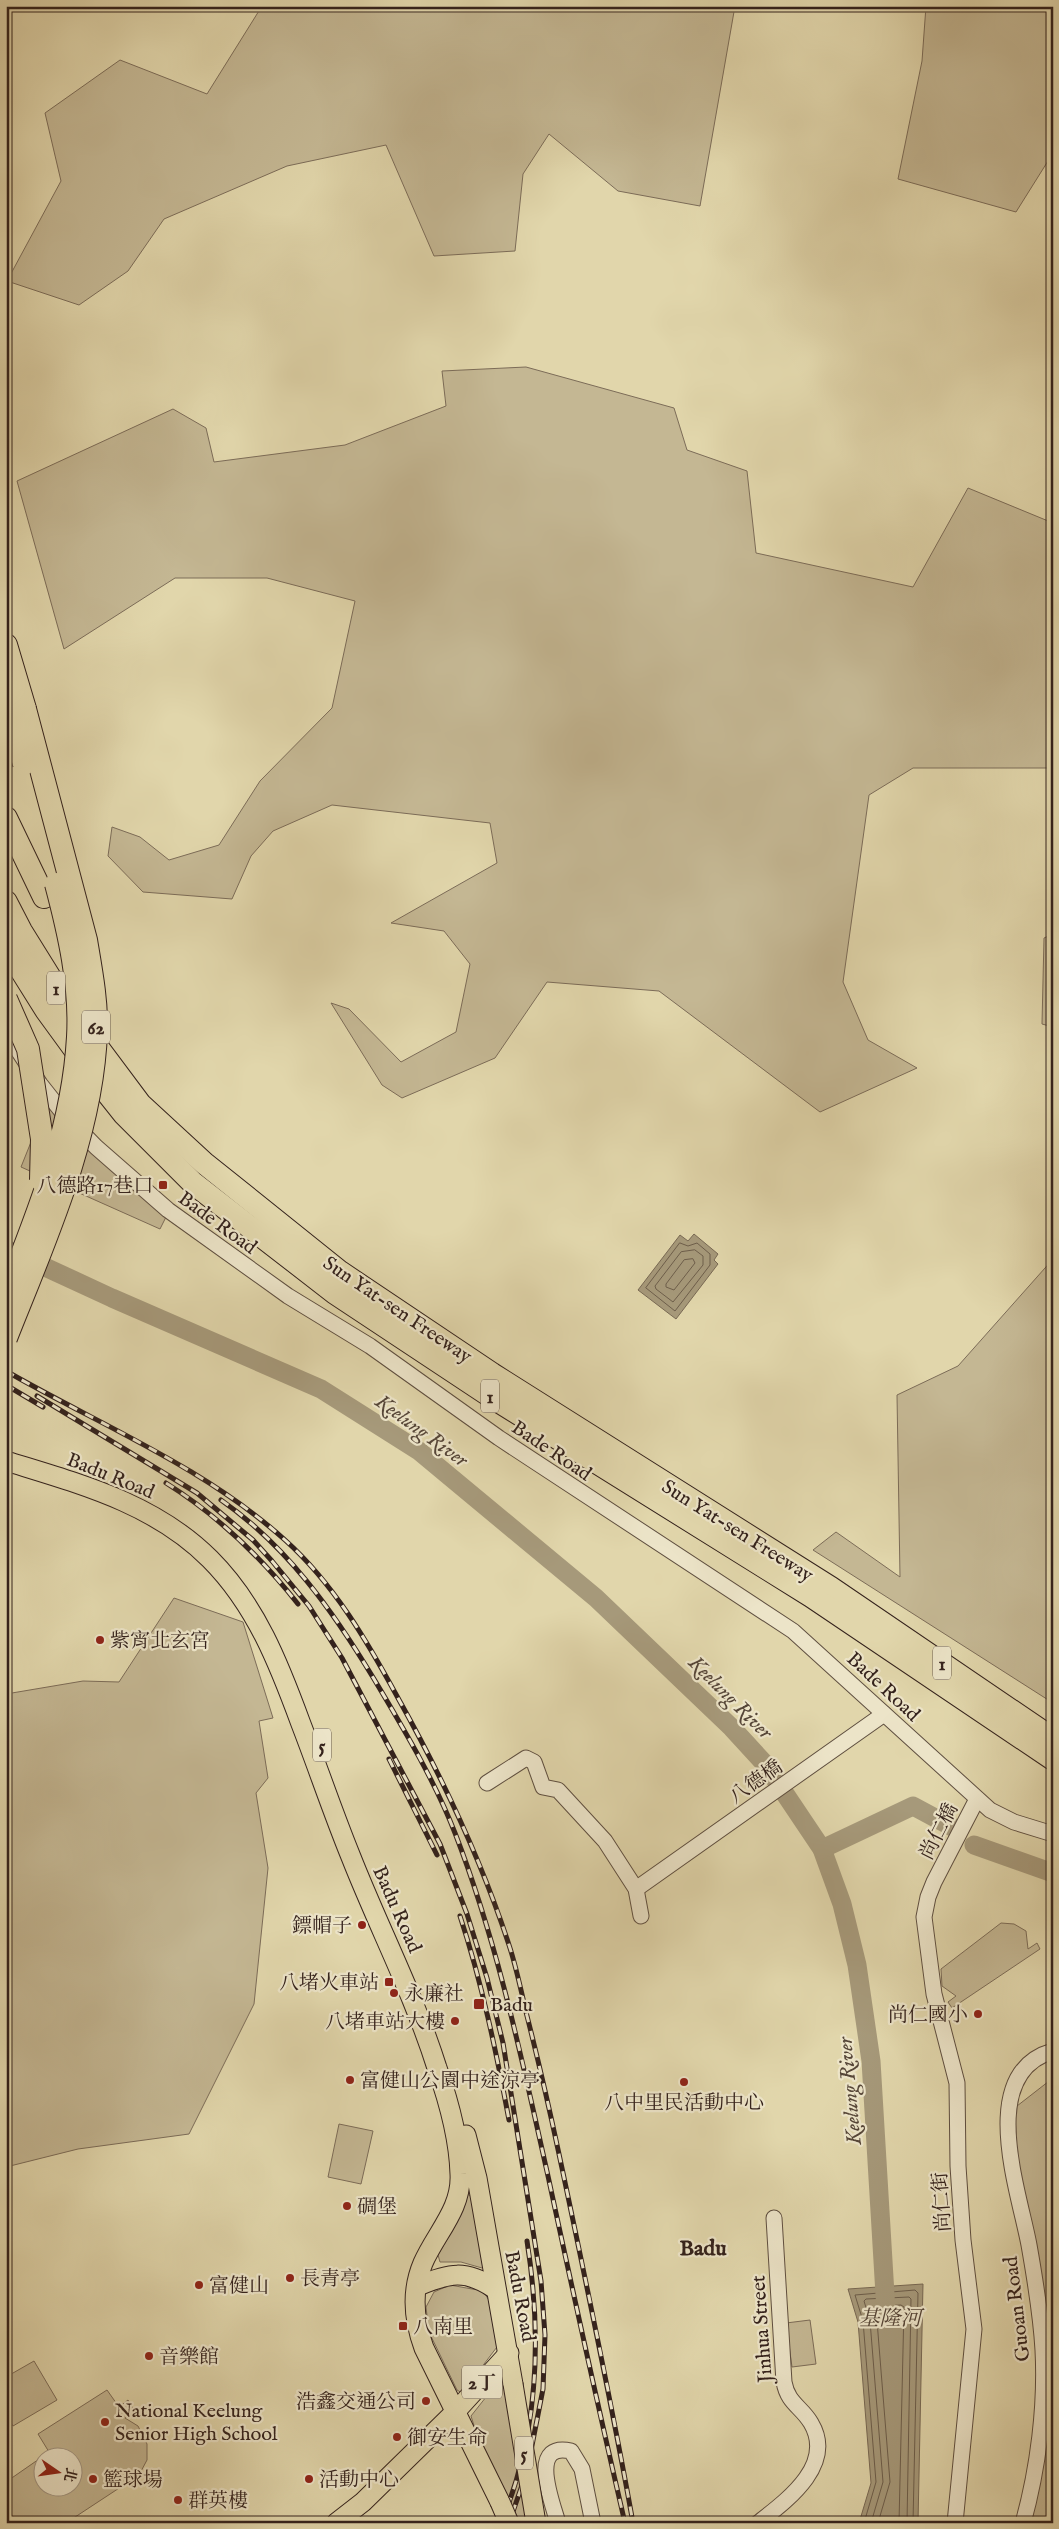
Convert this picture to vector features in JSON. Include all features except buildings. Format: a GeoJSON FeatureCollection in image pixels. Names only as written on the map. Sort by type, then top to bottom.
{"type":"FeatureCollection","features":[{"type":"Feature","properties":{"kind":"highway","name":"62"},"geometry":{"type":"LineString","coordinates":[[6,645],[13,708],[63,908],[73,960],[78,1036],[73,1087],[62,1138],[47,1191],[6,1295]]}},
{"type":"Feature","properties":{"kind":"highway","name":"62"},"geometry":{"type":"LineString","coordinates":[[6,1338],[58,1207],[87,1104],[94,1063],[96,1029],[92,974],[84,933],[13,708]]}},
{"type":"Feature","properties":{"kind":"highway"},"geometry":{"type":"LineString","coordinates":[[6,818],[44,897],[77,955],[84,974],[89,1021],[88,1060],[74,1139],[6,1312]]}},
{"type":"Feature","properties":{"kind":"highway","name":"Sun Yat-sen Freeway"},"geometry":{"type":"LineString","coordinates":[[6,902],[21,931],[72,1013],[140,1104],[204,1163],[333,1266],[500,1379],[831,1588],[1053,1738]]}},
{"type":"Feature","properties":{"kind":"highway","name":"Sun Yat-sen Freeway"},"geometry":{"type":"LineString","coordinates":[[6,946],[46,1010],[124,1114],[208,1196],[334,1293],[503,1404],[811,1596],[1053,1759]]}},
{"type":"Feature","properties":{"kind":"highway"},"geometry":{"type":"LineString","coordinates":[[6,999],[28,1049],[41,1131],[43,1167],[39,1191],[6,1275]]}},
{"type":"Feature","properties":{"kind":"main road","name":"Badu Road"},"geometry":{"type":"LineString","coordinates":[[6,1449],[100,1478],[134,1492],[194,1528],[220,1552],[253,1590],[295,1673],[362,1854],[456,2090],[477,2178],[495,2289],[509,2353],[536,2523]]}},
{"type":"Feature","properties":{"kind":"main road","name":"Badu Road"},"geometry":{"type":"LineString","coordinates":[[6,1461],[96,1489],[154,1516],[186,1537],[212,1561],[243,1598],[261,1626],[284,1677],[351,1858],[428,2021],[447,2097],[461,2177],[458,2197],[449,2218],[422,2265],[414,2305],[416,2326],[424,2348],[510,2523]]}},
{"type":"Feature","properties":{"kind":"main road"},"geometry":{"type":"LineString","coordinates":[[418,2286],[450,2274],[480,2278],[495,2289]]}},
{"type":"Feature","properties":{"kind":"main road","name":"2丁"},"geometry":{"type":"LineString","coordinates":[[336,2523],[363,2502],[456,2411],[509,2353]]}},
{"type":"Feature","properties":{"kind":"street","name":"Bade Road"},"geometry":{"type":"LineString","coordinates":[[6,1032],[40,1084],[63,1113],[96,1147],[168,1210],[288,1296],[370,1346],[507,1444],[792,1631],[819,1652],[990,1810],[1014,1822],[1053,1834]]}},
{"type":"Feature","properties":{"kind":"street","name":"八德橋"},"geometry":{"type":"LineString","coordinates":[[636,1889],[843,1745],[884,1714]]}},
{"type":"Feature","properties":{"kind":"street"},"geometry":{"type":"LineString","coordinates":[[487,1783],[526,1758],[534,1762],[542,1787],[558,1790],[605,1841],[636,1889],[641,1916]]}},
{"type":"Feature","properties":{"kind":"street","name":"尚仁橋"},"geometry":{"type":"LineString","coordinates":[[934,1882],[977,1799]]}},
{"type":"Feature","properties":{"kind":"street","name":"尚仁街"},"geometry":{"type":"LineString","coordinates":[[934,1882],[928,1897],[924,1917],[934,1994],[958,2083],[960,2184],[974,2329],[955,2523]]}},
{"type":"Feature","properties":{"kind":"street","name":"Guoan Road"},"geometry":{"type":"LineString","coordinates":[[1023,2523],[1039,2441],[1043,2350],[1029,2246],[1006,2126],[1010,2097],[1023,2072],[1040,2055],[1053,2051]]}},
{"type":"Feature","properties":{"kind":"street","name":"Jinhua Street"},"geometry":{"type":"LineString","coordinates":[[758,2523],[802,2484],[813,2465],[817,2446],[811,2424],[790,2401],[785,2387],[774,2218]]}},
{"type":"Feature","properties":{"kind":"street"},"geometry":{"type":"LineString","coordinates":[[558,2523],[545,2475],[545,2464],[555,2452],[564,2449],[571,2451],[582,2469],[593,2523]]}},
{"type":"Feature","properties":{"kind":"shaded area"},"geometry":{"type":"Polygon","coordinates":[[[262,6],[735,6],[700,206],[618,191],[549,134],[523,174],[515,251],[434,256],[386,145],[287,166],[164,219],[128,271],[79,305],[7,281],[61,181],[45,113],[120,60],[207,94],[262,6]]]}},
{"type":"Feature","properties":{"kind":"shaded area"},"geometry":{"type":"Polygon","coordinates":[[[926,6],[1053,6],[1053,153],[1016,212],[898,179],[922,61],[926,6]]]}},
{"type":"Feature","properties":{"kind":"shaded area"},"geometry":{"type":"Polygon","coordinates":[[[526,367],[674,408],[687,450],[747,471],[756,553],[913,587],[968,488],[1053,523],[1053,768],[913,768],[869,795],[843,982],[868,1040],[917,1068],[820,1112],[659,991],[547,982],[495,1058],[402,1098],[382,1085],[331,1003],[349,1009],[401,1062],[456,1032],[470,964],[444,931],[391,923],[497,863],[490,823],[332,805],[273,831],[251,856],[232,899],[143,892],[108,856],[112,827],[140,837],[169,860],[219,845],[260,781],[332,708],[355,601],[267,578],[175,578],[64,649],[17,481],[173,409],[206,428],[214,462],[345,445],[446,406],[442,371],[526,367]]]}},
{"type":"Feature","properties":{"kind":"shaded area"},"geometry":{"type":"Polygon","coordinates":[[[1053,934],[1053,1027],[1042,1024],[1044,938],[1053,934]]]}},
{"type":"Feature","properties":{"kind":"shaded area"},"geometry":{"type":"Polygon","coordinates":[[[54,1102],[166,1217],[160,1229],[21,1167],[35,1132],[54,1102]]]}},
{"type":"Feature","properties":{"kind":"shaded area"},"geometry":{"type":"Polygon","coordinates":[[[1053,1259],[1053,1703],[813,1550],[836,1532],[900,1577],[897,1395],[958,1366],[1053,1259]]]}},
{"type":"Feature","properties":{"kind":"shaded area"},"geometry":{"type":"Polygon","coordinates":[[[174,1598],[243,1622],[273,1718],[259,1721],[268,1778],[256,1793],[268,1868],[254,2004],[189,2134],[78,2149],[6,2167],[6,1694],[83,1681],[119,1682],[174,1598]]]}},
{"type":"Feature","properties":{"kind":"shaded area"},"geometry":{"type":"Polygon","coordinates":[[[1001,1923],[1014,1924],[1026,1931],[1028,1949],[1037,1943],[1040,1949],[952,2008],[948,2002],[956,1996],[942,1986],[941,1969],[1001,1923]]]}},
{"type":"Feature","properties":{"kind":"shaded area"},"geometry":{"type":"Polygon","coordinates":[[[1053,2078],[1053,2523],[1031,2523],[1042,2472],[1052,2366],[1010,2148],[1017,2106],[1053,2078]]]}},
{"type":"Feature","properties":{"kind":"shaded area"},"geometry":{"type":"Polygon","coordinates":[[[339,2124],[373,2131],[361,2184],[328,2177],[339,2124]]]}},
{"type":"Feature","properties":{"kind":"shaded area"},"geometry":{"type":"Polygon","coordinates":[[[467,2194],[473,2197],[486,2264],[482,2268],[461,2262],[440,2262],[438,2255],[457,2222],[467,2194]]]}},
{"type":"Feature","properties":{"kind":"shaded area"},"geometry":{"type":"Polygon","coordinates":[[[450,2285],[483,2291],[492,2305],[500,2343],[462,2393],[457,2390],[429,2332],[426,2307],[434,2292],[450,2285]]]}},
{"type":"Feature","properties":{"kind":"shaded area"},"geometry":{"type":"Polygon","coordinates":[[[810,2320],[816,2364],[792,2367],[786,2323],[810,2320]]]}},
{"type":"Feature","properties":{"kind":"shaded area"},"geometry":{"type":"Polygon","coordinates":[[[34,2361],[57,2400],[13,2426],[6,2415],[6,2377],[34,2361]]]}},
{"type":"Feature","properties":{"kind":"shaded area"},"geometry":{"type":"Polygon","coordinates":[[[504,2383],[530,2523],[518,2523],[481,2448],[471,2416],[490,2392],[504,2383]]]}},
{"type":"Feature","properties":{"kind":"shaded area"},"geometry":{"type":"Polygon","coordinates":[[[107,2390],[119,2407],[128,2400],[135,2412],[125,2418],[138,2426],[147,2444],[147,2460],[139,2475],[66,2523],[16,2523],[9,2509],[10,2496],[6,2498],[6,2482],[32,2464],[32,2496],[82,2496],[82,2446],[45,2446],[38,2434],[107,2390]]]}},
{"type":"Feature","properties":{"kind":"water"},"geometry":{"type":"Polygon","coordinates":[[[694,1234],[718,1254],[714,1260],[718,1264],[676,1319],[638,1290],[680,1235],[688,1241],[694,1234]]]}},
{"type":"Feature","properties":{"kind":"water","name":"基隆河"},"geometry":{"type":"Polygon","coordinates":[[[923,2284],[918,2523],[859,2523],[871,2483],[858,2322],[848,2289],[923,2284]]]}},
{"type":"Feature","properties":{"kind":"waterway","name":"Keelung River"},"geometry":{"type":"LineString","coordinates":[[6,1249],[112,1298],[321,1389],[419,1451],[596,1598],[732,1728],[765,1764],[822,1849],[842,1904],[857,1965],[871,2061],[886,2311]]}},
{"type":"Feature","properties":{"kind":"waterway"},"geometry":{"type":"LineString","coordinates":[[822,1849],[913,1806],[954,1828]]}},
{"type":"Feature","properties":{"kind":"waterway"},"geometry":{"type":"LineString","coordinates":[[974,1845],[1053,1873]]}},
{"type":"Feature","properties":{"kind":"railway"},"geometry":{"type":"LineString","coordinates":[[6,1371],[186,1469],[254,1514],[285,1540],[319,1575],[348,1614],[374,1655],[414,1728],[460,1819],[486,1881],[514,1961],[559,2154],[607,2384],[633,2523]]}},
{"type":"Feature","properties":{"kind":"railway"},"geometry":{"type":"LineString","coordinates":[[6,1385],[43,1407]]}},
{"type":"Feature","properties":{"kind":"railway"},"geometry":{"type":"LineString","coordinates":[[37,1396],[197,1493],[253,1540],[272,1561],[309,1606],[342,1658],[440,1844],[467,1914],[487,1978],[503,2043],[541,2281],[545,2335],[543,2389],[527,2471],[509,2523]]}},
{"type":"Feature","properties":{"kind":"railway"},"geometry":{"type":"LineString","coordinates":[[166,1483],[185,1495],[237,1538],[269,1570],[298,1604]]}},
{"type":"Feature","properties":{"kind":"railway"},"geometry":{"type":"LineString","coordinates":[[221,1500],[245,1518],[288,1559],[307,1581],[342,1629],[418,1754],[438,1793],[455,1833],[484,1917],[508,2003],[529,2089],[625,2523]]}},
{"type":"Feature","properties":{"kind":"railway"},"geometry":{"type":"LineString","coordinates":[[389,1759],[437,1855]]}},
{"type":"Feature","properties":{"kind":"railway"},"geometry":{"type":"LineString","coordinates":[[460,1916],[488,2017],[509,2120]]}},
{"type":"Feature","properties":{"kind":"railway"},"geometry":{"type":"LineString","coordinates":[[501,2523],[514,2489],[523,2454],[534,2384],[535,2312],[527,2241]]}},
{"type":"Feature","properties":{"kind":"place","name":"八德路17巷口"},"geometry":{"type":"Point","coordinates":[163,1185]}},
{"type":"Feature","properties":{"kind":"place","name":"紫宵北玄宮"},"geometry":{"type":"Point","coordinates":[100,1640]}},
{"type":"Feature","properties":{"kind":"place","name":"鏢帽子"},"geometry":{"type":"Point","coordinates":[362,1925]}},
{"type":"Feature","properties":{"kind":"place","name":"八堵火車站"},"geometry":{"type":"Point","coordinates":[389,1982]}},
{"type":"Feature","properties":{"kind":"place","name":"永廉社"},"geometry":{"type":"Point","coordinates":[394,1993]}},
{"type":"Feature","properties":{"kind":"place","name":"Badu"},"geometry":{"type":"Point","coordinates":[479,2004]}},
{"type":"Feature","properties":{"kind":"place","name":"尚仁國小"},"geometry":{"type":"Point","coordinates":[978,2014]}},
{"type":"Feature","properties":{"kind":"place","name":"八堵車站大樓"},"geometry":{"type":"Point","coordinates":[455,2021]}},
{"type":"Feature","properties":{"kind":"place","name":"富健山公園中途涼亭"},"geometry":{"type":"Point","coordinates":[350,2080]}},
{"type":"Feature","properties":{"kind":"place","name":"八中里民活動中心"},"geometry":{"type":"Point","coordinates":[684,2082]}},
{"type":"Feature","properties":{"kind":"place","name":"碉堡"},"geometry":{"type":"Point","coordinates":[347,2206]}},
{"type":"Feature","properties":{"kind":"place","name":"長青亭"},"geometry":{"type":"Point","coordinates":[290,2278]}},
{"type":"Feature","properties":{"kind":"place","name":"富健山"},"geometry":{"type":"Point","coordinates":[199,2285]}},
{"type":"Feature","properties":{"kind":"place","name":"八南里"},"geometry":{"type":"Point","coordinates":[403,2326]}},
{"type":"Feature","properties":{"kind":"place","name":"音樂館"},"geometry":{"type":"Point","coordinates":[149,2356]}},
{"type":"Feature","properties":{"kind":"place","name":"浩鑫交通公司"},"geometry":{"type":"Point","coordinates":[426,2401]}},
{"type":"Feature","properties":{"kind":"place","name":"National Keelung Senior High School"},"geometry":{"type":"Point","coordinates":[105,2422]}},
{"type":"Feature","properties":{"kind":"place","name":"御安生命"},"geometry":{"type":"Point","coordinates":[397,2437]}},
{"type":"Feature","properties":{"kind":"place","name":"籃球場"},"geometry":{"type":"Point","coordinates":[93,2479]}},
{"type":"Feature","properties":{"kind":"place","name":"活動中心"},"geometry":{"type":"Point","coordinates":[309,2479]}},
{"type":"Feature","properties":{"kind":"place","name":"群英樓"},"geometry":{"type":"Point","coordinates":[178,2500]}},
{"type":"Feature","properties":{"kind":"district","name":"Badu"},"geometry":{"type":"Point","coordinates":[703,2247]}}]}
